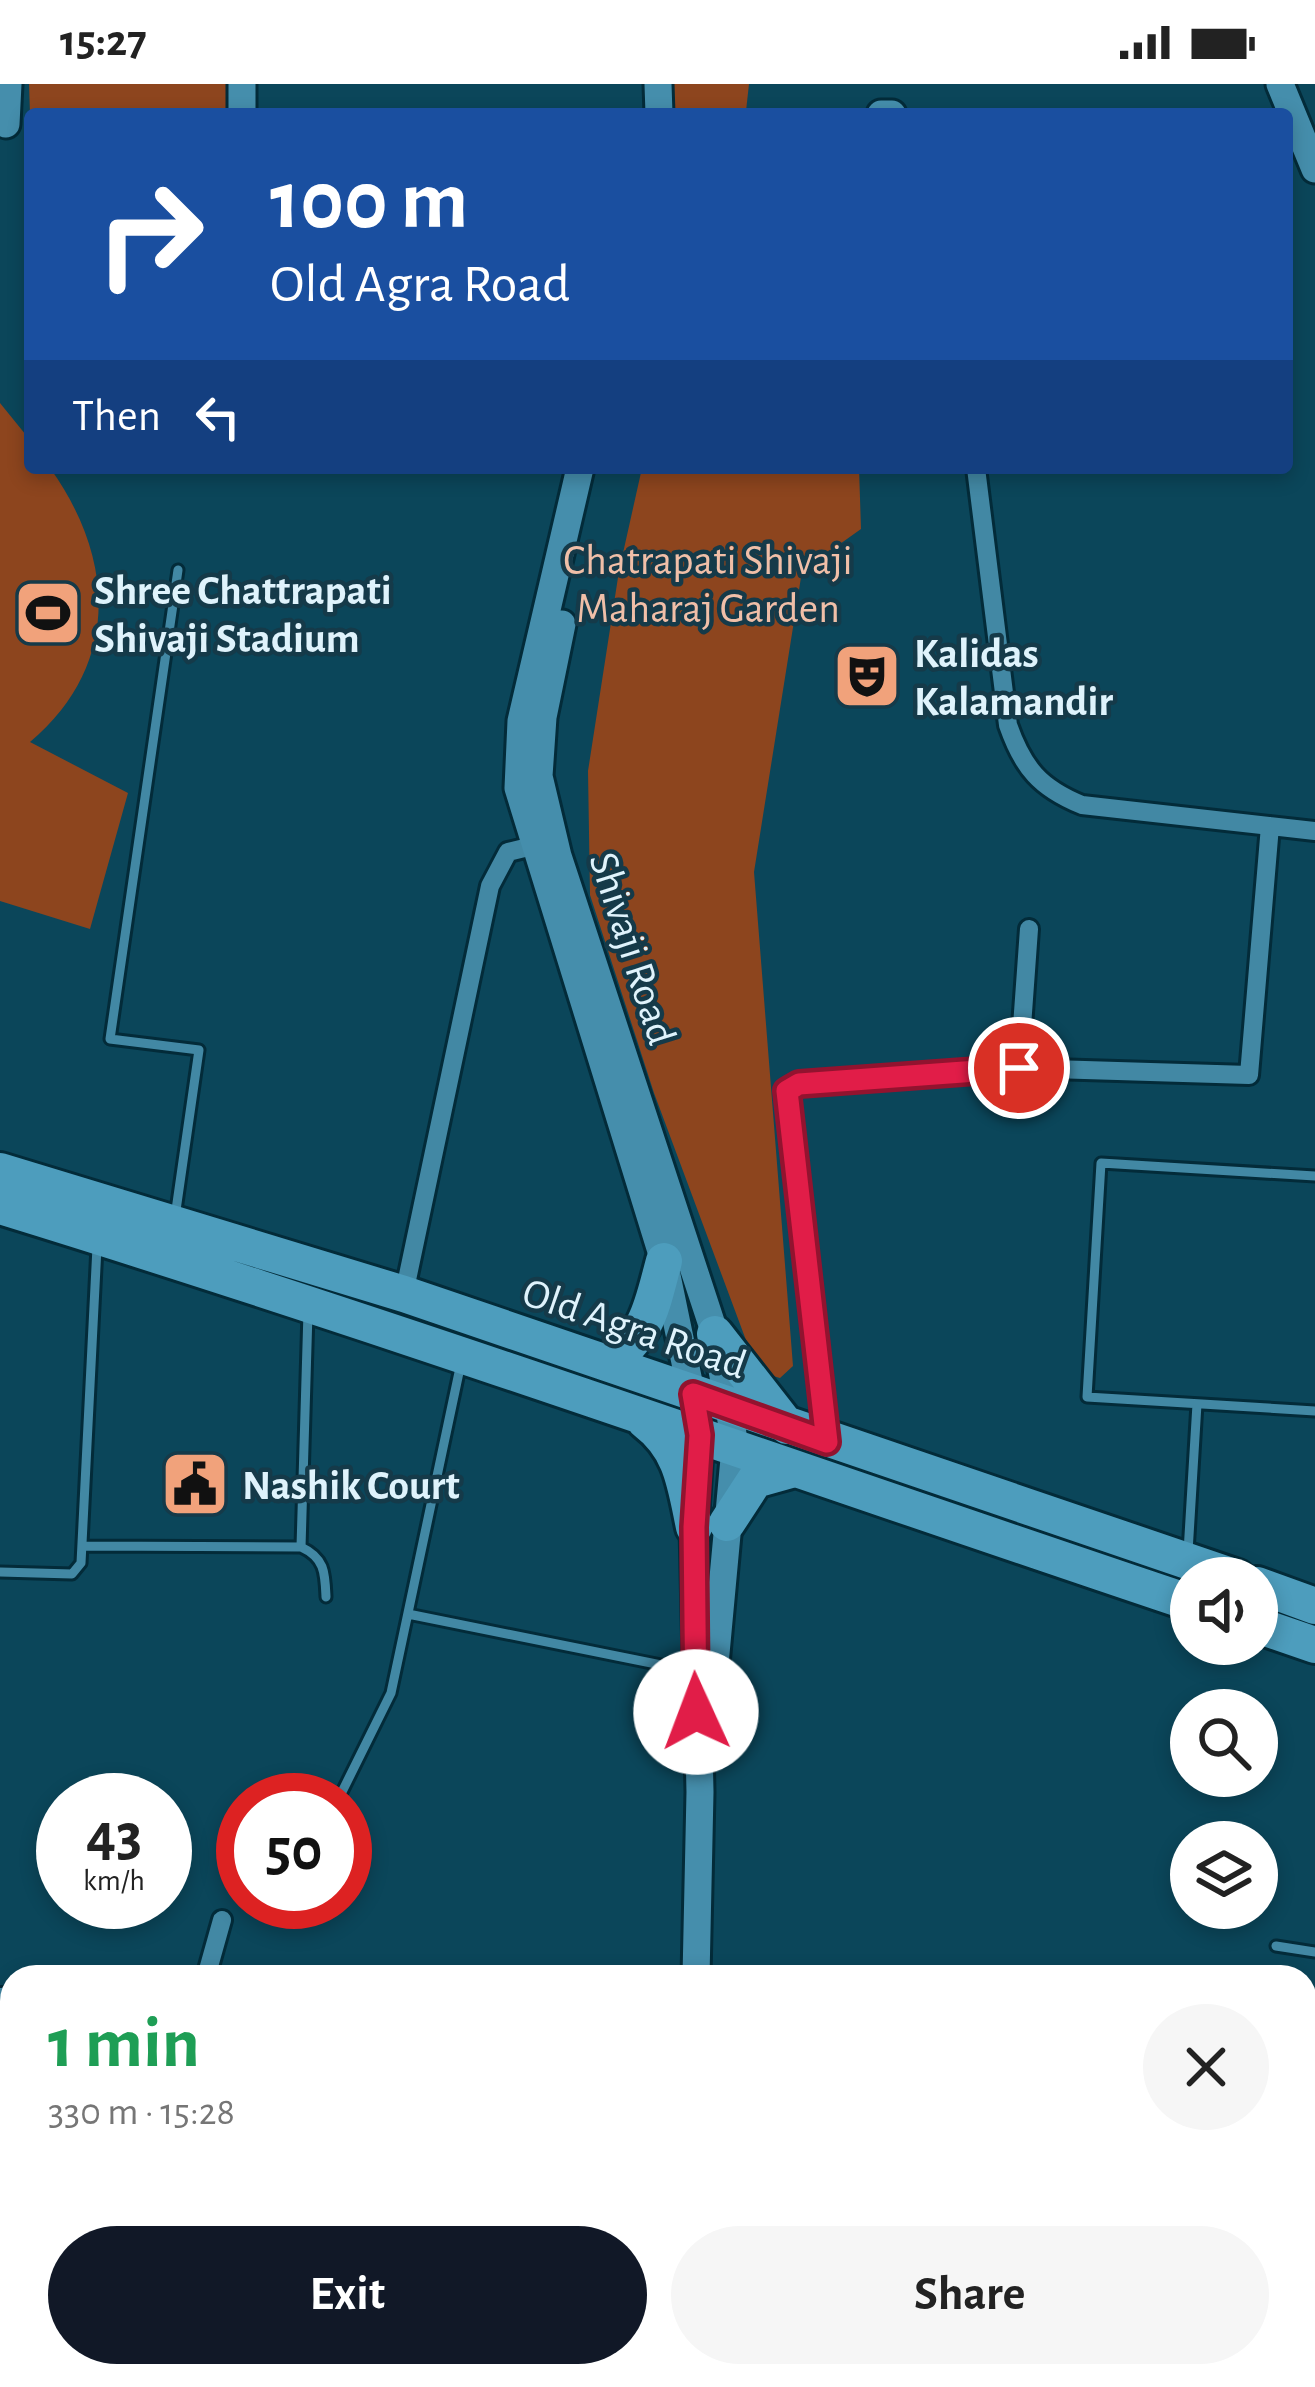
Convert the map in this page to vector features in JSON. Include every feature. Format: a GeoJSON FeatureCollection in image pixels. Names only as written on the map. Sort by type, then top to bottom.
{"type":"FeatureCollection","features":[{"type":"Feature","properties":{"kind":"highway","name":"Old Agra Road"},"geometry":{"type":"LineString","coordinates":[[0,1171],[404,1294],[827,1442],[1178,1557]]}},
{"type":"Feature","properties":{"kind":"highway","name":"Old Agra Road"},"geometry":{"type":"LineString","coordinates":[[0,1206],[624,1405],[791,1470],[1170,1596]]}},
{"type":"Feature","properties":{"kind":"highway"},"geometry":{"type":"LineString","coordinates":[[608,1363],[637,1342],[664,1261]]}},
{"type":"Feature","properties":{"kind":"highway"},"geometry":{"type":"LineString","coordinates":[[715,1334],[790,1429]]}},
{"type":"Feature","properties":{"kind":"highway"},"geometry":{"type":"LineString","coordinates":[[624,1405],[673,1445],[711,1525],[754,1480],[791,1470]]}},
{"type":"Feature","properties":{"kind":"highway"},"geometry":{"type":"LineString","coordinates":[[1278,1593],[1315,1606]]}},
{"type":"Feature","properties":{"kind":"highway"},"geometry":{"type":"LineString","coordinates":[[1278,1632],[1315,1645]]}},
{"type":"Feature","properties":{"kind":"main road"},"geometry":{"type":"LineString","coordinates":[[8,84],[12,127]]}},
{"type":"Feature","properties":{"kind":"main road"},"geometry":{"type":"LineString","coordinates":[[1280,84],[1297,111],[1315,169]]}},
{"type":"Feature","properties":{"kind":"main road","name":"Shivaji Road"},"geometry":{"type":"LineString","coordinates":[[579,474],[521,721],[518,788],[543,843],[715,1334],[729,1407],[718,1442]]}},
{"type":"Feature","properties":{"kind":"main road","name":"Shivaji Road"},"geometry":{"type":"LineString","coordinates":[[595,474],[543,717],[538,776],[543,843],[664,1261],[693,1394],[718,1442]]}},
{"type":"Feature","properties":{"kind":"main road"},"geometry":{"type":"LineString","coordinates":[[696,1965],[700,1792],[694,1672],[718,1442]]}},
{"type":"Feature","properties":{"kind":"main road"},"geometry":{"type":"LineString","coordinates":[[700,1792],[717,1676],[711,1525]]}},
{"type":"Feature","properties":{"kind":"street"},"geometry":{"type":"LineString","coordinates":[[977,474],[1008,725],[1021,763],[1052,793],[1082,805],[1315,831]]}},
{"type":"Feature","properties":{"kind":"street"},"geometry":{"type":"LineString","coordinates":[[827,1442],[787,1091],[799,1084],[1019,1068],[1249,1075],[1270,826]]}},
{"type":"Feature","properties":{"kind":"street"},"geometry":{"type":"LineString","coordinates":[[404,1294],[490,886],[508,852],[543,843]]}},
{"type":"Feature","properties":{"kind":"street"},"geometry":{"type":"LineString","coordinates":[[1019,1068],[1029,929]]}},
{"type":"Feature","properties":{"kind":"street"},"geometry":{"type":"LineString","coordinates":[[209,1965],[219,1929]]}},
{"type":"Feature","properties":{"kind":"lane"},"geometry":{"type":"LineString","coordinates":[[175,1222],[199,1050],[110,1039],[178,570]]}},
{"type":"Feature","properties":{"kind":"lane"},"geometry":{"type":"LineString","coordinates":[[1315,1176],[1101,1162],[1087,1397],[1315,1411]]}},
{"type":"Feature","properties":{"kind":"lane"},"geometry":{"type":"LineString","coordinates":[[0,1572],[72,1574],[81,1563],[97,1235]]}},
{"type":"Feature","properties":{"kind":"lane"},"geometry":{"type":"LineString","coordinates":[[301,1547],[309,1306]]}},
{"type":"Feature","properties":{"kind":"lane"},"geometry":{"type":"LineString","coordinates":[[351,1773],[391,1693],[462,1356]]}},
{"type":"Feature","properties":{"kind":"lane"},"geometry":{"type":"LineString","coordinates":[[1187,1557],[1197,1404]]}},
{"type":"Feature","properties":{"kind":"lane"},"geometry":{"type":"LineString","coordinates":[[82,1546],[301,1547],[316,1554],[325,1568],[326,1598]]}},
{"type":"Feature","properties":{"kind":"lane"},"geometry":{"type":"LineString","coordinates":[[408,1614],[694,1672]]}},
{"type":"Feature","properties":{"kind":"lane"},"geometry":{"type":"LineString","coordinates":[[1276,1946],[1315,1952]]}},
{"type":"Feature","properties":{"kind":"green space"},"geometry":{"type":"Polygon","coordinates":[[[29,84],[231,84],[231,108],[30,108],[29,84]]]}},
{"type":"Feature","properties":{"kind":"green space"},"geometry":{"type":"Polygon","coordinates":[[[670,84],[749,84],[746,108],[669,108],[670,84]]]}},
{"type":"Feature","properties":{"kind":"green space"},"geometry":{"type":"Polygon","coordinates":[[[0,403],[24,433],[24,474],[54,474],[72,503],[96,575],[93,646],[80,680],[59,712],[30,742],[128,793],[90,929],[0,901],[0,403]]]}},
{"type":"Feature","properties":{"kind":"green space","name":"Chatrapati Shivaji Maharaj Garden"},"geometry":{"type":"Polygon","coordinates":[[[641,474],[859,474],[861,529],[802,571],[754,872],[793,1366],[780,1378],[766,1374],[753,1359],[654,1093],[590,895],[588,771],[619,571],[641,474]]]}},
{"type":"Feature","properties":{"kind":"place","name":"Shree Chattrapati Shivaji Stadium"},"geometry":{"type":"Point","coordinates":[48,613]}},
{"type":"Feature","properties":{"kind":"place","name":"Kalidas Kalamandir"},"geometry":{"type":"Point","coordinates":[867,676]}},
{"type":"Feature","properties":{"kind":"place","name":"Nashik Court"},"geometry":{"type":"Point","coordinates":[195,1484]}},
{"type":"Feature","properties":{"kind":"route"},"geometry":{"type":"LineString","coordinates":[[696,1712],[694,1527],[700,1435],[693,1394],[827,1442],[801,1252],[787,1091],[799,1084],[1019,1068]]}}]}
